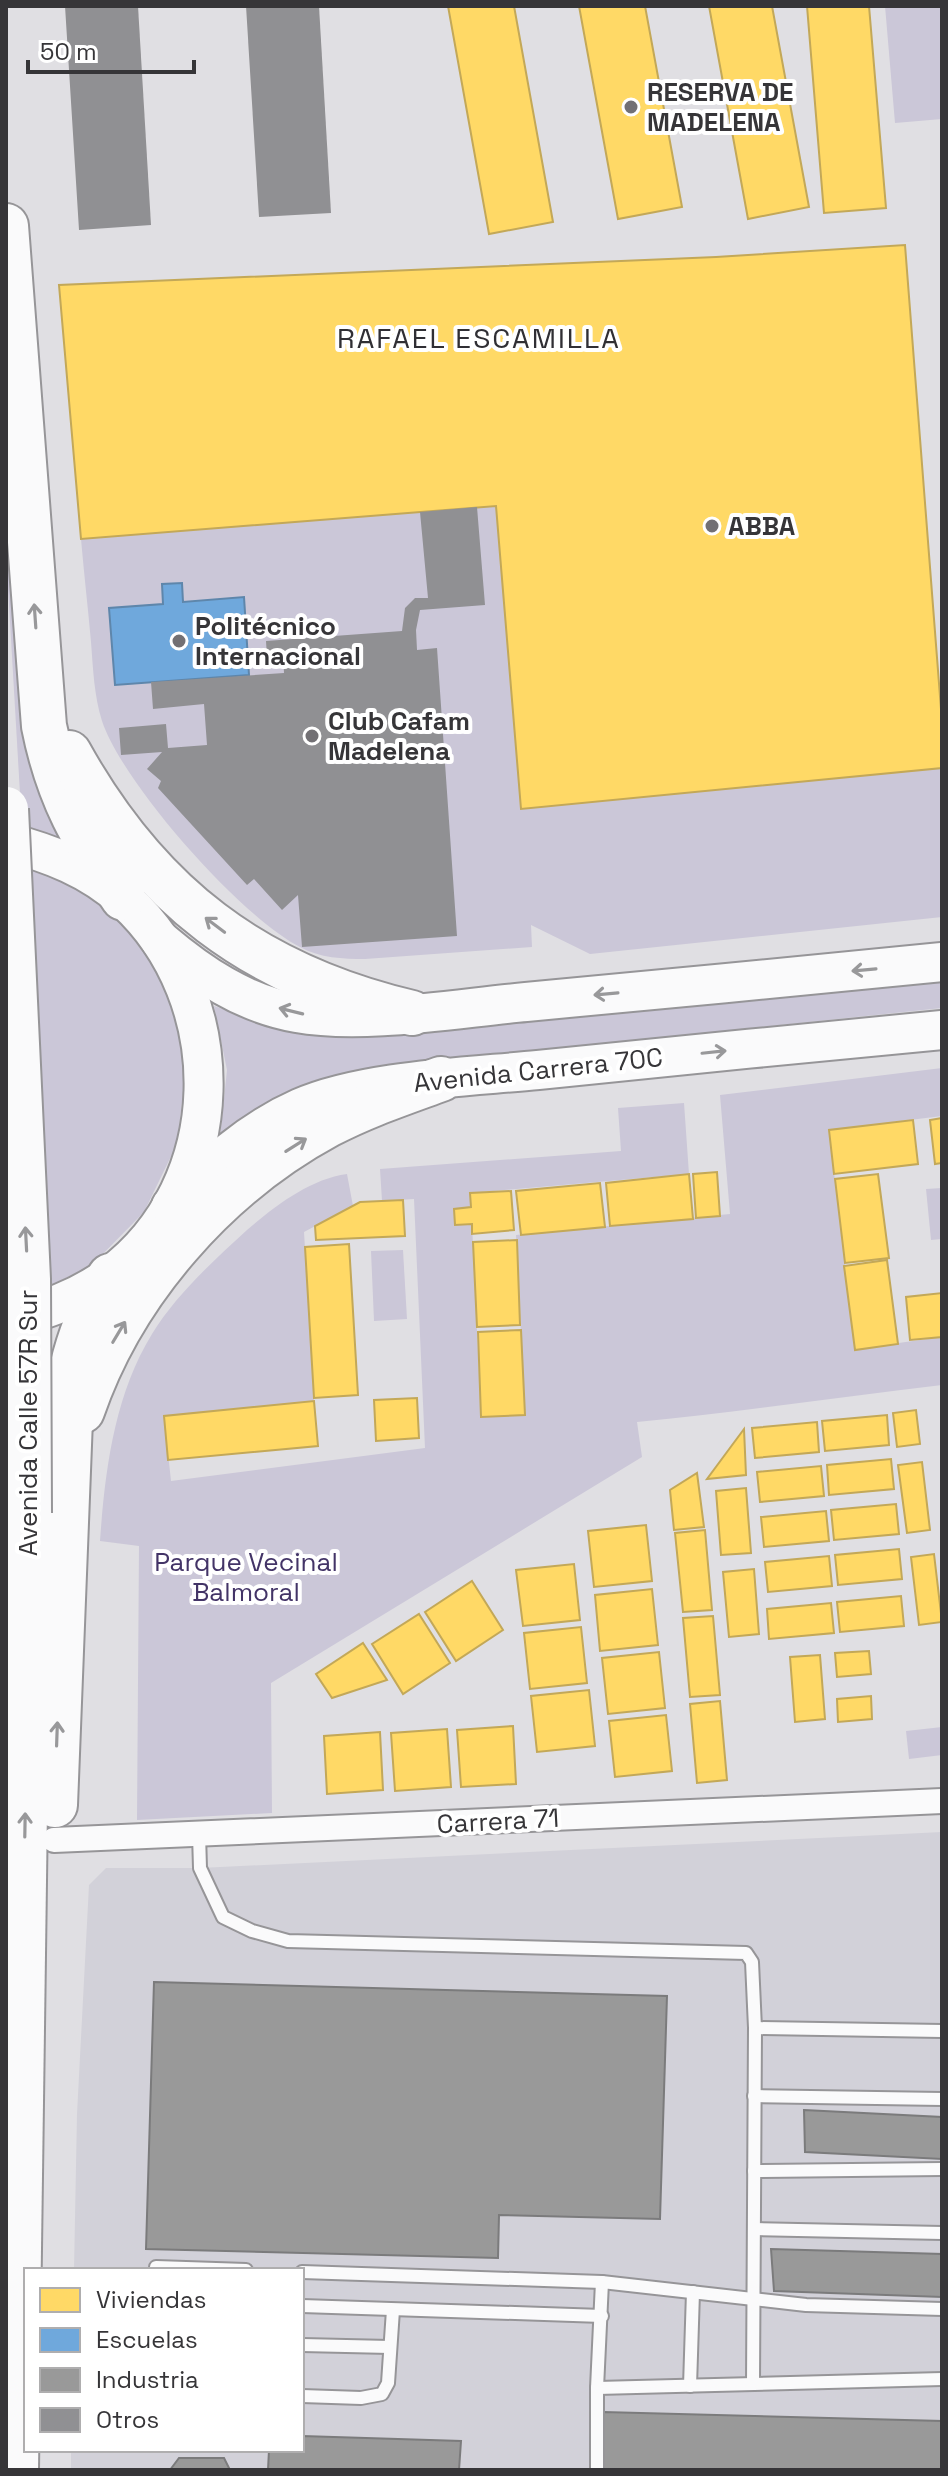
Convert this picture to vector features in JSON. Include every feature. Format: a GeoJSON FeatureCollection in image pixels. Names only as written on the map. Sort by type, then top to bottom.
{"type":"FeatureCollection","features":[{"type":"Feature","properties":{"kind":"highway"},"geometry":{"type":"LineString","coordinates":[[6,226],[44,726],[58,785],[86,844],[123,898]]}},
{"type":"Feature","properties":{"kind":"highway"},"geometry":{"type":"LineString","coordinates":[[39,678],[53,716],[89,789],[137,854],[185,901],[227,935],[297,975],[334,991],[412,1013]]}},
{"type":"Feature","properties":{"kind":"highway","name":"Avenida Calle 57R Sur"},"geometry":{"type":"LineString","coordinates":[[6,809],[28,1279],[29,1513],[16,2444]]}},
{"type":"Feature","properties":{"kind":"highway"},"geometry":{"type":"LineString","coordinates":[[67,1455],[87,1397],[113,1341],[146,1288],[184,1240],[217,1207],[275,1158],[328,1126],[383,1099],[441,1079]]}},
{"type":"Feature","properties":{"kind":"highway"},"geometry":{"type":"LineString","coordinates":[[21,2182],[47,2023],[72,1368],[77,1343],[91,1308],[110,1276]]}},
{"type":"Feature","properties":{"kind":"main road"},"geometry":{"type":"LineString","coordinates":[[6,842],[42,851],[85,871],[123,898],[160,940],[181,975],[195,1012],[203,1052],[205,1092],[200,1132],[188,1170],[171,1206],[143,1244],[110,1276],[56,1307],[6,1321]]}},
{"type":"Feature","properties":{"kind":"main road"},"geometry":{"type":"LineString","coordinates":[[160,940],[218,984],[245,997],[294,1013],[350,1016],[412,1013],[942,962]]}},
{"type":"Feature","properties":{"kind":"main road","name":"Avenida Carrera 70C"},"geometry":{"type":"LineString","coordinates":[[171,1206],[220,1157],[242,1141],[301,1107],[375,1088],[942,1030]]}},
{"type":"Feature","properties":{"kind":"street","name":"Carrera 71"},"geometry":{"type":"LineString","coordinates":[[54,1840],[942,1801]]}},
{"type":"Feature","properties":{"kind":"lane"},"geometry":{"type":"LineString","coordinates":[[199,1834],[200,1868],[223,1917],[252,1931],[288,1941],[746,1953],[752,1962],[755,2028],[753,2384]]}},
{"type":"Feature","properties":{"kind":"lane"},"geometry":{"type":"LineString","coordinates":[[755,2028],[942,2031]]}},
{"type":"Feature","properties":{"kind":"lane"},"geometry":{"type":"LineString","coordinates":[[754,2096],[942,2099]]}},
{"type":"Feature","properties":{"kind":"lane"},"geometry":{"type":"LineString","coordinates":[[754,2171],[942,2169]]}},
{"type":"Feature","properties":{"kind":"lane"},"geometry":{"type":"LineString","coordinates":[[754,2229],[942,2233]]}},
{"type":"Feature","properties":{"kind":"lane"},"geometry":{"type":"LineString","coordinates":[[156,2267],[186,2268]]}},
{"type":"Feature","properties":{"kind":"lane"},"geometry":{"type":"LineString","coordinates":[[304,2272],[602,2282],[806,2305],[942,2309]]}},
{"type":"Feature","properties":{"kind":"lane"},"geometry":{"type":"LineString","coordinates":[[597,2470],[602,2282]]}},
{"type":"Feature","properties":{"kind":"lane"},"geometry":{"type":"LineString","coordinates":[[690,2386],[693,2292]]}},
{"type":"Feature","properties":{"kind":"lane"},"geometry":{"type":"LineString","coordinates":[[304,2306],[602,2316]]}},
{"type":"Feature","properties":{"kind":"lane"},"geometry":{"type":"LineString","coordinates":[[304,2396],[361,2398],[382,2394],[388,2383],[393,2310]]}},
{"type":"Feature","properties":{"kind":"lane"},"geometry":{"type":"LineString","coordinates":[[304,2345],[390,2347]]}},
{"type":"Feature","properties":{"kind":"lane"},"geometry":{"type":"LineString","coordinates":[[597,2388],[942,2379]]}},
{"type":"Feature","properties":{"kind":"shaded area"},"geometry":{"type":"Polygon","coordinates":[[[942,1832],[942,2470],[71,2470],[71,2452],[304,2452],[304,2268],[74,2268],[77,2114],[89,1885],[106,1868],[200,1868],[942,1832]]]}},
{"type":"Feature","properties":{"kind":"green space"},"geometry":{"type":"Polygon","coordinates":[[[885,6],[942,6],[942,119],[895,123],[885,6]]]}},
{"type":"Feature","properties":{"kind":"green space"},"geometry":{"type":"Polygon","coordinates":[[[6,467],[72,844],[22,828],[6,553],[6,467]]]}},
{"type":"Feature","properties":{"kind":"green space","name":"Club Cafam Madelena"},"geometry":{"type":"Polygon","coordinates":[[[496,506],[521,809],[942,768],[942,917],[590,954],[531,925],[532,947],[357,959],[308,951],[275,931],[247,908],[158,812],[114,748],[97,702],[81,539],[496,506]]]}},
{"type":"Feature","properties":{"kind":"green space"},"geometry":{"type":"Polygon","coordinates":[[[6,857],[75,883],[132,931],[171,996],[186,1069],[177,1144],[144,1212],[92,1265],[25,1298],[6,1300],[6,857]]]}},
{"type":"Feature","properties":{"kind":"green space"},"geometry":{"type":"Polygon","coordinates":[[[942,979],[942,1008],[361,1069],[317,1082],[220,1137],[227,1070],[214,1006],[259,1021],[942,979]]]}},
{"type":"Feature","properties":{"kind":"green space","name":"Parque Vecinal Balmoral"},"geometry":{"type":"Polygon","coordinates":[[[942,1068],[942,1116],[829,1130],[855,1349],[942,1337],[942,1385],[637,1422],[642,1457],[271,1683],[272,1813],[137,1820],[139,1546],[100,1541],[109,1461],[120,1408],[139,1358],[172,1306],[221,1254],[281,1203],[320,1181],[347,1174],[353,1206],[304,1232],[314,1401],[164,1416],[171,1481],[425,1448],[414,1199],[382,1201],[380,1169],[621,1151],[618,1108],[684,1103],[689,1174],[471,1193],[471,1207],[454,1209],[455,1225],[472,1224],[481,1416],[525,1415],[516,1235],[730,1214],[720,1095],[942,1068]]]}},
{"type":"Feature","properties":{"kind":"green space"},"geometry":{"type":"Polygon","coordinates":[[[942,1188],[942,1239],[931,1240],[926,1189],[942,1188]]]}},
{"type":"Feature","properties":{"kind":"green space"},"geometry":{"type":"Polygon","coordinates":[[[403,1250],[407,1319],[374,1321],[371,1251],[403,1250]]]}},
{"type":"Feature","properties":{"kind":"green space"},"geometry":{"type":"Polygon","coordinates":[[[942,1727],[942,1755],[909,1759],[906,1731],[942,1727]]]}},
{"type":"Feature","properties":{"kind":"building: Viviendas"},"geometry":{"type":"Polygon","coordinates":[[[448,6],[514,6],[553,222],[489,234],[448,6]]]}},
{"type":"Feature","properties":{"kind":"building: Viviendas","name":"RESERVA DE MADELENA"},"geometry":{"type":"Polygon","coordinates":[[[579,6],[645,6],[682,207],[618,219],[579,6]]]}},
{"type":"Feature","properties":{"kind":"building: Viviendas"},"geometry":{"type":"Polygon","coordinates":[[[709,6],[772,6],[809,207],[748,219],[709,6]]]}},
{"type":"Feature","properties":{"kind":"building: Viviendas"},"geometry":{"type":"Polygon","coordinates":[[[807,6],[869,6],[886,208],[824,213],[807,6]]]}},
{"type":"Feature","properties":{"kind":"building: Viviendas","name":"ABBA"},"geometry":{"type":"Polygon","coordinates":[[[905,245],[942,722],[942,768],[521,809],[496,506],[81,539],[59,285],[716,257],[905,245]]]}},
{"type":"Feature","properties":{"kind":"building: Viviendas"},"geometry":{"type":"Polygon","coordinates":[[[942,1118],[942,1163],[935,1164],[930,1120],[942,1118]]]}},
{"type":"Feature","properties":{"kind":"building: Viviendas"},"geometry":{"type":"Polygon","coordinates":[[[913,1120],[918,1164],[834,1174],[829,1130],[913,1120]]]}},
{"type":"Feature","properties":{"kind":"building: Viviendas"},"geometry":{"type":"Polygon","coordinates":[[[717,1172],[720,1216],[696,1218],[693,1174],[717,1172]]]}},
{"type":"Feature","properties":{"kind":"building: Viviendas"},"geometry":{"type":"Polygon","coordinates":[[[689,1174],[693,1219],[610,1226],[606,1183],[689,1174]]]}},
{"type":"Feature","properties":{"kind":"building: Viviendas"},"geometry":{"type":"Polygon","coordinates":[[[878,1174],[889,1258],[845,1263],[835,1179],[878,1174]]]}},
{"type":"Feature","properties":{"kind":"building: Viviendas"},"geometry":{"type":"Polygon","coordinates":[[[600,1183],[605,1227],[521,1235],[516,1191],[600,1183]]]}},
{"type":"Feature","properties":{"kind":"building: Viviendas"},"geometry":{"type":"Polygon","coordinates":[[[511,1191],[514,1230],[472,1234],[472,1224],[455,1225],[454,1209],[471,1207],[470,1193],[511,1191]]]}},
{"type":"Feature","properties":{"kind":"building: Viviendas"},"geometry":{"type":"Polygon","coordinates":[[[403,1200],[405,1236],[316,1240],[315,1226],[360,1202],[403,1200]]]}},
{"type":"Feature","properties":{"kind":"building: Viviendas"},"geometry":{"type":"Polygon","coordinates":[[[517,1240],[520,1325],[477,1327],[473,1242],[517,1240]]]}},
{"type":"Feature","properties":{"kind":"building: Viviendas"},"geometry":{"type":"Polygon","coordinates":[[[349,1244],[358,1395],[314,1398],[305,1247],[349,1244]]]}},
{"type":"Feature","properties":{"kind":"building: Viviendas"},"geometry":{"type":"Polygon","coordinates":[[[887,1260],[898,1344],[855,1350],[844,1266],[887,1260]]]}},
{"type":"Feature","properties":{"kind":"building: Viviendas"},"geometry":{"type":"Polygon","coordinates":[[[942,1293],[942,1337],[910,1340],[906,1297],[942,1293]]]}},
{"type":"Feature","properties":{"kind":"building: Viviendas"},"geometry":{"type":"Polygon","coordinates":[[[521,1330],[525,1415],[481,1417],[478,1332],[521,1330]]]}},
{"type":"Feature","properties":{"kind":"building: Viviendas"},"geometry":{"type":"Polygon","coordinates":[[[417,1398],[419,1438],[376,1441],[374,1400],[417,1398]]]}},
{"type":"Feature","properties":{"kind":"building: Viviendas"},"geometry":{"type":"Polygon","coordinates":[[[314,1401],[318,1446],[168,1460],[164,1416],[314,1401]]]}},
{"type":"Feature","properties":{"kind":"building: Viviendas"},"geometry":{"type":"Polygon","coordinates":[[[916,1410],[920,1444],[897,1447],[893,1413],[916,1410]]]}},
{"type":"Feature","properties":{"kind":"building: Viviendas"},"geometry":{"type":"Polygon","coordinates":[[[887,1415],[889,1445],[825,1451],[822,1421],[887,1415]]]}},
{"type":"Feature","properties":{"kind":"building: Viviendas"},"geometry":{"type":"Polygon","coordinates":[[[817,1422],[819,1452],[755,1458],[752,1428],[817,1422]]]}},
{"type":"Feature","properties":{"kind":"building: Viviendas"},"geometry":{"type":"Polygon","coordinates":[[[744,1429],[746,1475],[707,1479],[744,1429]]]}},
{"type":"Feature","properties":{"kind":"building: Viviendas"},"geometry":{"type":"Polygon","coordinates":[[[891,1459],[894,1489],[829,1495],[827,1465],[891,1459]]]}},
{"type":"Feature","properties":{"kind":"building: Viviendas"},"geometry":{"type":"Polygon","coordinates":[[[922,1462],[930,1530],[907,1533],[898,1465],[922,1462]]]}},
{"type":"Feature","properties":{"kind":"building: Viviendas"},"geometry":{"type":"Polygon","coordinates":[[[821,1466],[824,1496],[760,1502],[757,1472],[821,1466]]]}},
{"type":"Feature","properties":{"kind":"building: Viviendas"},"geometry":{"type":"Polygon","coordinates":[[[697,1473],[704,1527],[674,1530],[670,1490],[697,1473]]]}},
{"type":"Feature","properties":{"kind":"building: Viviendas"},"geometry":{"type":"Polygon","coordinates":[[[746,1488],[751,1553],[721,1555],[716,1491],[746,1488]]]}},
{"type":"Feature","properties":{"kind":"building: Viviendas"},"geometry":{"type":"Polygon","coordinates":[[[896,1504],[899,1534],[834,1540],[831,1510],[896,1504]]]}},
{"type":"Feature","properties":{"kind":"building: Viviendas"},"geometry":{"type":"Polygon","coordinates":[[[826,1511],[829,1541],[764,1547],[761,1517],[826,1511]]]}},
{"type":"Feature","properties":{"kind":"building: Viviendas"},"geometry":{"type":"Polygon","coordinates":[[[646,1525],[652,1581],[594,1587],[588,1531],[646,1525]]]}},
{"type":"Feature","properties":{"kind":"building: Viviendas"},"geometry":{"type":"Polygon","coordinates":[[[705,1530],[712,1610],[683,1612],[675,1533],[705,1530]]]}},
{"type":"Feature","properties":{"kind":"building: Viviendas"},"geometry":{"type":"Polygon","coordinates":[[[899,1549],[902,1579],[838,1585],[835,1555],[899,1549]]]}},
{"type":"Feature","properties":{"kind":"building: Viviendas"},"geometry":{"type":"Polygon","coordinates":[[[934,1554],[942,1622],[919,1625],[911,1557],[934,1554]]]}},
{"type":"Feature","properties":{"kind":"building: Viviendas"},"geometry":{"type":"Polygon","coordinates":[[[829,1556],[832,1586],[768,1592],[765,1562],[829,1556]]]}},
{"type":"Feature","properties":{"kind":"building: Viviendas"},"geometry":{"type":"Polygon","coordinates":[[[574,1564],[580,1620],[523,1626],[516,1570],[574,1564]]]}},
{"type":"Feature","properties":{"kind":"building: Viviendas"},"geometry":{"type":"Polygon","coordinates":[[[754,1569],[759,1634],[729,1637],[723,1572],[754,1569]]]}},
{"type":"Feature","properties":{"kind":"building: Viviendas"},"geometry":{"type":"Polygon","coordinates":[[[472,1581],[503,1630],[456,1661],[425,1612],[472,1581]]]}},
{"type":"Feature","properties":{"kind":"building: Viviendas"},"geometry":{"type":"Polygon","coordinates":[[[652,1589],[658,1645],[600,1651],[595,1595],[652,1589]]]}},
{"type":"Feature","properties":{"kind":"building: Viviendas"},"geometry":{"type":"Polygon","coordinates":[[[901,1596],[904,1626],[840,1632],[837,1602],[901,1596]]]}},
{"type":"Feature","properties":{"kind":"building: Viviendas"},"geometry":{"type":"Polygon","coordinates":[[[831,1603],[834,1633],[769,1639],[767,1609],[831,1603]]]}},
{"type":"Feature","properties":{"kind":"building: Viviendas"},"geometry":{"type":"Polygon","coordinates":[[[419,1614],[450,1663],[403,1694],[372,1644],[419,1614]]]}},
{"type":"Feature","properties":{"kind":"building: Viviendas"},"geometry":{"type":"Polygon","coordinates":[[[713,1616],[720,1695],[690,1697],[683,1618],[713,1616]]]}},
{"type":"Feature","properties":{"kind":"building: Viviendas"},"geometry":{"type":"Polygon","coordinates":[[[581,1627],[587,1683],[530,1689],[524,1633],[581,1627]]]}},
{"type":"Feature","properties":{"kind":"building: Viviendas"},"geometry":{"type":"Polygon","coordinates":[[[363,1643],[387,1680],[332,1698],[316,1674],[363,1643]]]}},
{"type":"Feature","properties":{"kind":"building: Viviendas"},"geometry":{"type":"Polygon","coordinates":[[[869,1651],[871,1674],[837,1677],[835,1653],[869,1651]]]}},
{"type":"Feature","properties":{"kind":"building: Viviendas"},"geometry":{"type":"Polygon","coordinates":[[[659,1652],[665,1708],[608,1714],[602,1658],[659,1652]]]}},
{"type":"Feature","properties":{"kind":"building: Viviendas"},"geometry":{"type":"Polygon","coordinates":[[[820,1655],[825,1719],[795,1722],[790,1657],[820,1655]]]}},
{"type":"Feature","properties":{"kind":"building: Viviendas"},"geometry":{"type":"Polygon","coordinates":[[[589,1690],[595,1746],[537,1752],[531,1696],[589,1690]]]}},
{"type":"Feature","properties":{"kind":"building: Viviendas"},"geometry":{"type":"Polygon","coordinates":[[[871,1696],[872,1719],[838,1722],[837,1699],[871,1696]]]}},
{"type":"Feature","properties":{"kind":"building: Viviendas"},"geometry":{"type":"Polygon","coordinates":[[[720,1701],[727,1780],[697,1783],[690,1704],[720,1701]]]}},
{"type":"Feature","properties":{"kind":"building: Viviendas"},"geometry":{"type":"Polygon","coordinates":[[[666,1715],[672,1771],[615,1777],[609,1721],[666,1715]]]}},
{"type":"Feature","properties":{"kind":"building: Viviendas"},"geometry":{"type":"Polygon","coordinates":[[[513,1726],[516,1784],[461,1787],[457,1730],[513,1726]]]}},
{"type":"Feature","properties":{"kind":"building: Viviendas"},"geometry":{"type":"Polygon","coordinates":[[[447,1729],[451,1787],[395,1791],[391,1733],[447,1729]]]}},
{"type":"Feature","properties":{"kind":"building: Viviendas"},"geometry":{"type":"Polygon","coordinates":[[[380,1732],[383,1790],[327,1794],[324,1736],[380,1732]]]}},
{"type":"Feature","properties":{"kind":"building: Escuelas","name":"Politécnico Internacional"},"geometry":{"type":"Polygon","coordinates":[[[182,583],[183,602],[244,597],[249,675],[115,685],[109,608],[163,604],[162,584],[182,583]]]}},
{"type":"Feature","properties":{"kind":"building: Industria"},"geometry":{"type":"Polygon","coordinates":[[[154,1982],[667,1996],[660,2219],[499,2215],[498,2258],[146,2249],[154,1982]]]}},
{"type":"Feature","properties":{"kind":"building: Industria"},"geometry":{"type":"Polygon","coordinates":[[[804,2110],[942,2117],[942,2159],[805,2152],[804,2110]]]}},
{"type":"Feature","properties":{"kind":"building: Industria"},"geometry":{"type":"Polygon","coordinates":[[[771,2249],[942,2254],[942,2297],[774,2291],[771,2249]]]}},
{"type":"Feature","properties":{"kind":"building: Industria"},"geometry":{"type":"Polygon","coordinates":[[[603,2412],[942,2421],[942,2470],[602,2470],[603,2412]]]}},
{"type":"Feature","properties":{"kind":"building: Industria"},"geometry":{"type":"Polygon","coordinates":[[[304,2436],[461,2441],[459,2470],[268,2470],[269,2452],[304,2452],[304,2436]]]}},
{"type":"Feature","properties":{"kind":"building: Industria"},"geometry":{"type":"Polygon","coordinates":[[[179,2458],[224,2458],[230,2470],[170,2470],[179,2458]]]}},
{"type":"Feature","properties":{"kind":"building: Otros"},"geometry":{"type":"Polygon","coordinates":[[[65,6],[138,6],[151,225],[79,230],[65,6]]]}},
{"type":"Feature","properties":{"kind":"building: Otros"},"geometry":{"type":"Polygon","coordinates":[[[246,6],[319,6],[331,213],[259,217],[246,6]]]}},
{"type":"Feature","properties":{"kind":"building: Otros"},"geometry":{"type":"Polygon","coordinates":[[[477,507],[485,605],[420,610],[416,630],[417,650],[437,648],[457,936],[302,947],[298,895],[282,910],[254,879],[247,885],[158,788],[161,781],[147,769],[162,752],[121,755],[119,728],[166,724],[168,748],[207,745],[204,704],[153,709],[151,682],[284,673],[283,655],[267,657],[266,641],[402,631],[405,608],[415,598],[428,598],[420,512],[477,507]]]}},
{"type":"Feature","properties":{"kind":"place","name":"RESERVA DE MADELENA"},"geometry":{"type":"Point","coordinates":[631,107]}},
{"type":"Feature","properties":{"kind":"place","name":"ABBA"},"geometry":{"type":"Point","coordinates":[712,526]}},
{"type":"Feature","properties":{"kind":"place","name":"Politécnico Internacional"},"geometry":{"type":"Point","coordinates":[179,641]}},
{"type":"Feature","properties":{"kind":"place","name":"Club Cafam Madelena"},"geometry":{"type":"Point","coordinates":[312,736]}},
{"type":"Feature","properties":{"kind":"district","name":"RAFAEL ESCAMILLA"},"geometry":{"type":"Point","coordinates":[479,338]}}]}
